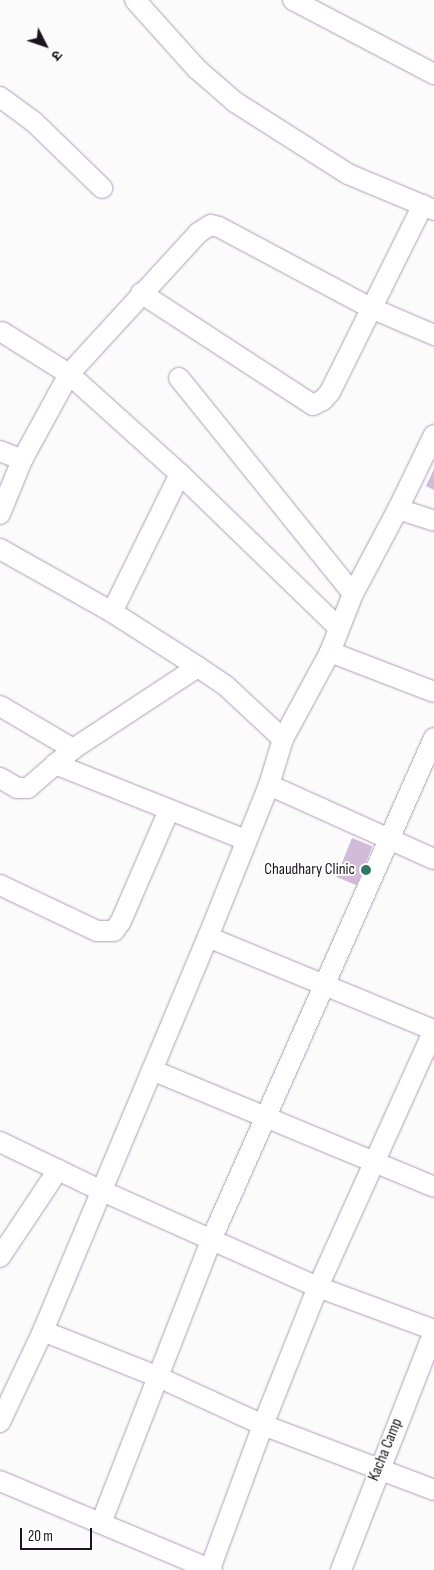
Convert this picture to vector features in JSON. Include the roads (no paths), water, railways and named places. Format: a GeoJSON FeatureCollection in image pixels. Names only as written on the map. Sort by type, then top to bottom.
{"type":"FeatureCollection","features":[{"type":"Feature","properties":{"kind":"street"},"geometry":{"type":"LineString","coordinates":[[135,0],[197,69],[235,102],[348,174],[428,208],[371,308],[330,392],[323,400],[312,405],[141,292]]}},
{"type":"Feature","properties":{"kind":"street"},"geometry":{"type":"LineString","coordinates":[[293,0],[434,74]]}},
{"type":"Feature","properties":{"kind":"street"},"geometry":{"type":"LineString","coordinates":[[0,97],[34,122],[102,188]]}},
{"type":"Feature","properties":{"kind":"street"},"geometry":{"type":"LineString","coordinates":[[0,514],[22,460],[69,374],[141,292],[198,233],[211,225],[219,226],[371,308],[434,336]]}},
{"type":"Feature","properties":{"kind":"street"},"geometry":{"type":"LineString","coordinates":[[2,332],[69,374],[180,474],[338,627]]}},
{"type":"Feature","properties":{"kind":"street"},"geometry":{"type":"LineString","coordinates":[[179,378],[353,594]]}},
{"type":"Feature","properties":{"kind":"street"},"geometry":{"type":"LineString","coordinates":[[0,1422],[43,1331],[208,937],[269,785],[284,739],[330,652],[338,627],[353,594],[398,509],[434,435]]}},
{"type":"Feature","properties":{"kind":"street"},"geometry":{"type":"LineString","coordinates":[[0,451],[22,460]]}},
{"type":"Feature","properties":{"kind":"street"},"geometry":{"type":"LineString","coordinates":[[112,612],[180,474]]}},
{"type":"Feature","properties":{"kind":"street"},"geometry":{"type":"LineString","coordinates":[[398,509],[434,521]]}},
{"type":"Feature","properties":{"kind":"street"},"geometry":{"type":"LineString","coordinates":[[0,549],[112,612],[198,667],[226,686],[284,739]]}},
{"type":"Feature","properties":{"kind":"street"},"geometry":{"type":"LineString","coordinates":[[330,652],[434,692]]}},
{"type":"Feature","properties":{"kind":"street"},"geometry":{"type":"LineString","coordinates":[[0,778],[17,788],[28,788],[40,780],[55,764],[73,750],[198,667]]}},
{"type":"Feature","properties":{"kind":"street"},"geometry":{"type":"LineString","coordinates":[[0,706],[73,750]]}},
{"type":"Feature","properties":{"kind":"street"},"geometry":{"type":"LineString","coordinates":[[101,1523],[156,1376],[212,1238],[434,738]]}},
{"type":"Feature","properties":{"kind":"street"},"geometry":{"type":"LineString","coordinates":[[55,764],[246,840]]}},
{"type":"Feature","properties":{"kind":"street"},"geometry":{"type":"LineString","coordinates":[[269,785],[434,858]]}},
{"type":"Feature","properties":{"kind":"street"},"geometry":{"type":"LineString","coordinates":[[0,885],[97,931],[114,931],[121,921],[169,810]]}},
{"type":"Feature","properties":{"kind":"street"},"geometry":{"type":"LineString","coordinates":[[0,1481],[101,1523],[182,1564],[211,1570],[263,1425],[318,1287],[434,1030],[323,986],[208,937]]}},
{"type":"Feature","properties":{"kind":"street"},"geometry":{"type":"LineString","coordinates":[[152,1070],[434,1187]]}},
{"type":"Feature","properties":{"kind":"street"},"geometry":{"type":"LineString","coordinates":[[0,1142],[102,1191],[212,1238],[318,1287],[434,1331]]}},
{"type":"Feature","properties":{"kind":"street"},"geometry":{"type":"LineString","coordinates":[[0,1257],[58,1170]]}},
{"type":"Feature","properties":{"kind":"street"},"geometry":{"type":"LineString","coordinates":[[43,1331],[156,1376],[263,1425],[434,1490]]}},
{"type":"Feature","properties":{"kind":"street","name":"Kacha Camp"},"geometry":{"type":"LineString","coordinates":[[341,1570],[379,1468],[434,1331]]}},
{"type":"Feature","properties":{"kind":"place","name":"Chaudhary Clinic"},"geometry":{"type":"Point","coordinates":[366,870]}}]}
